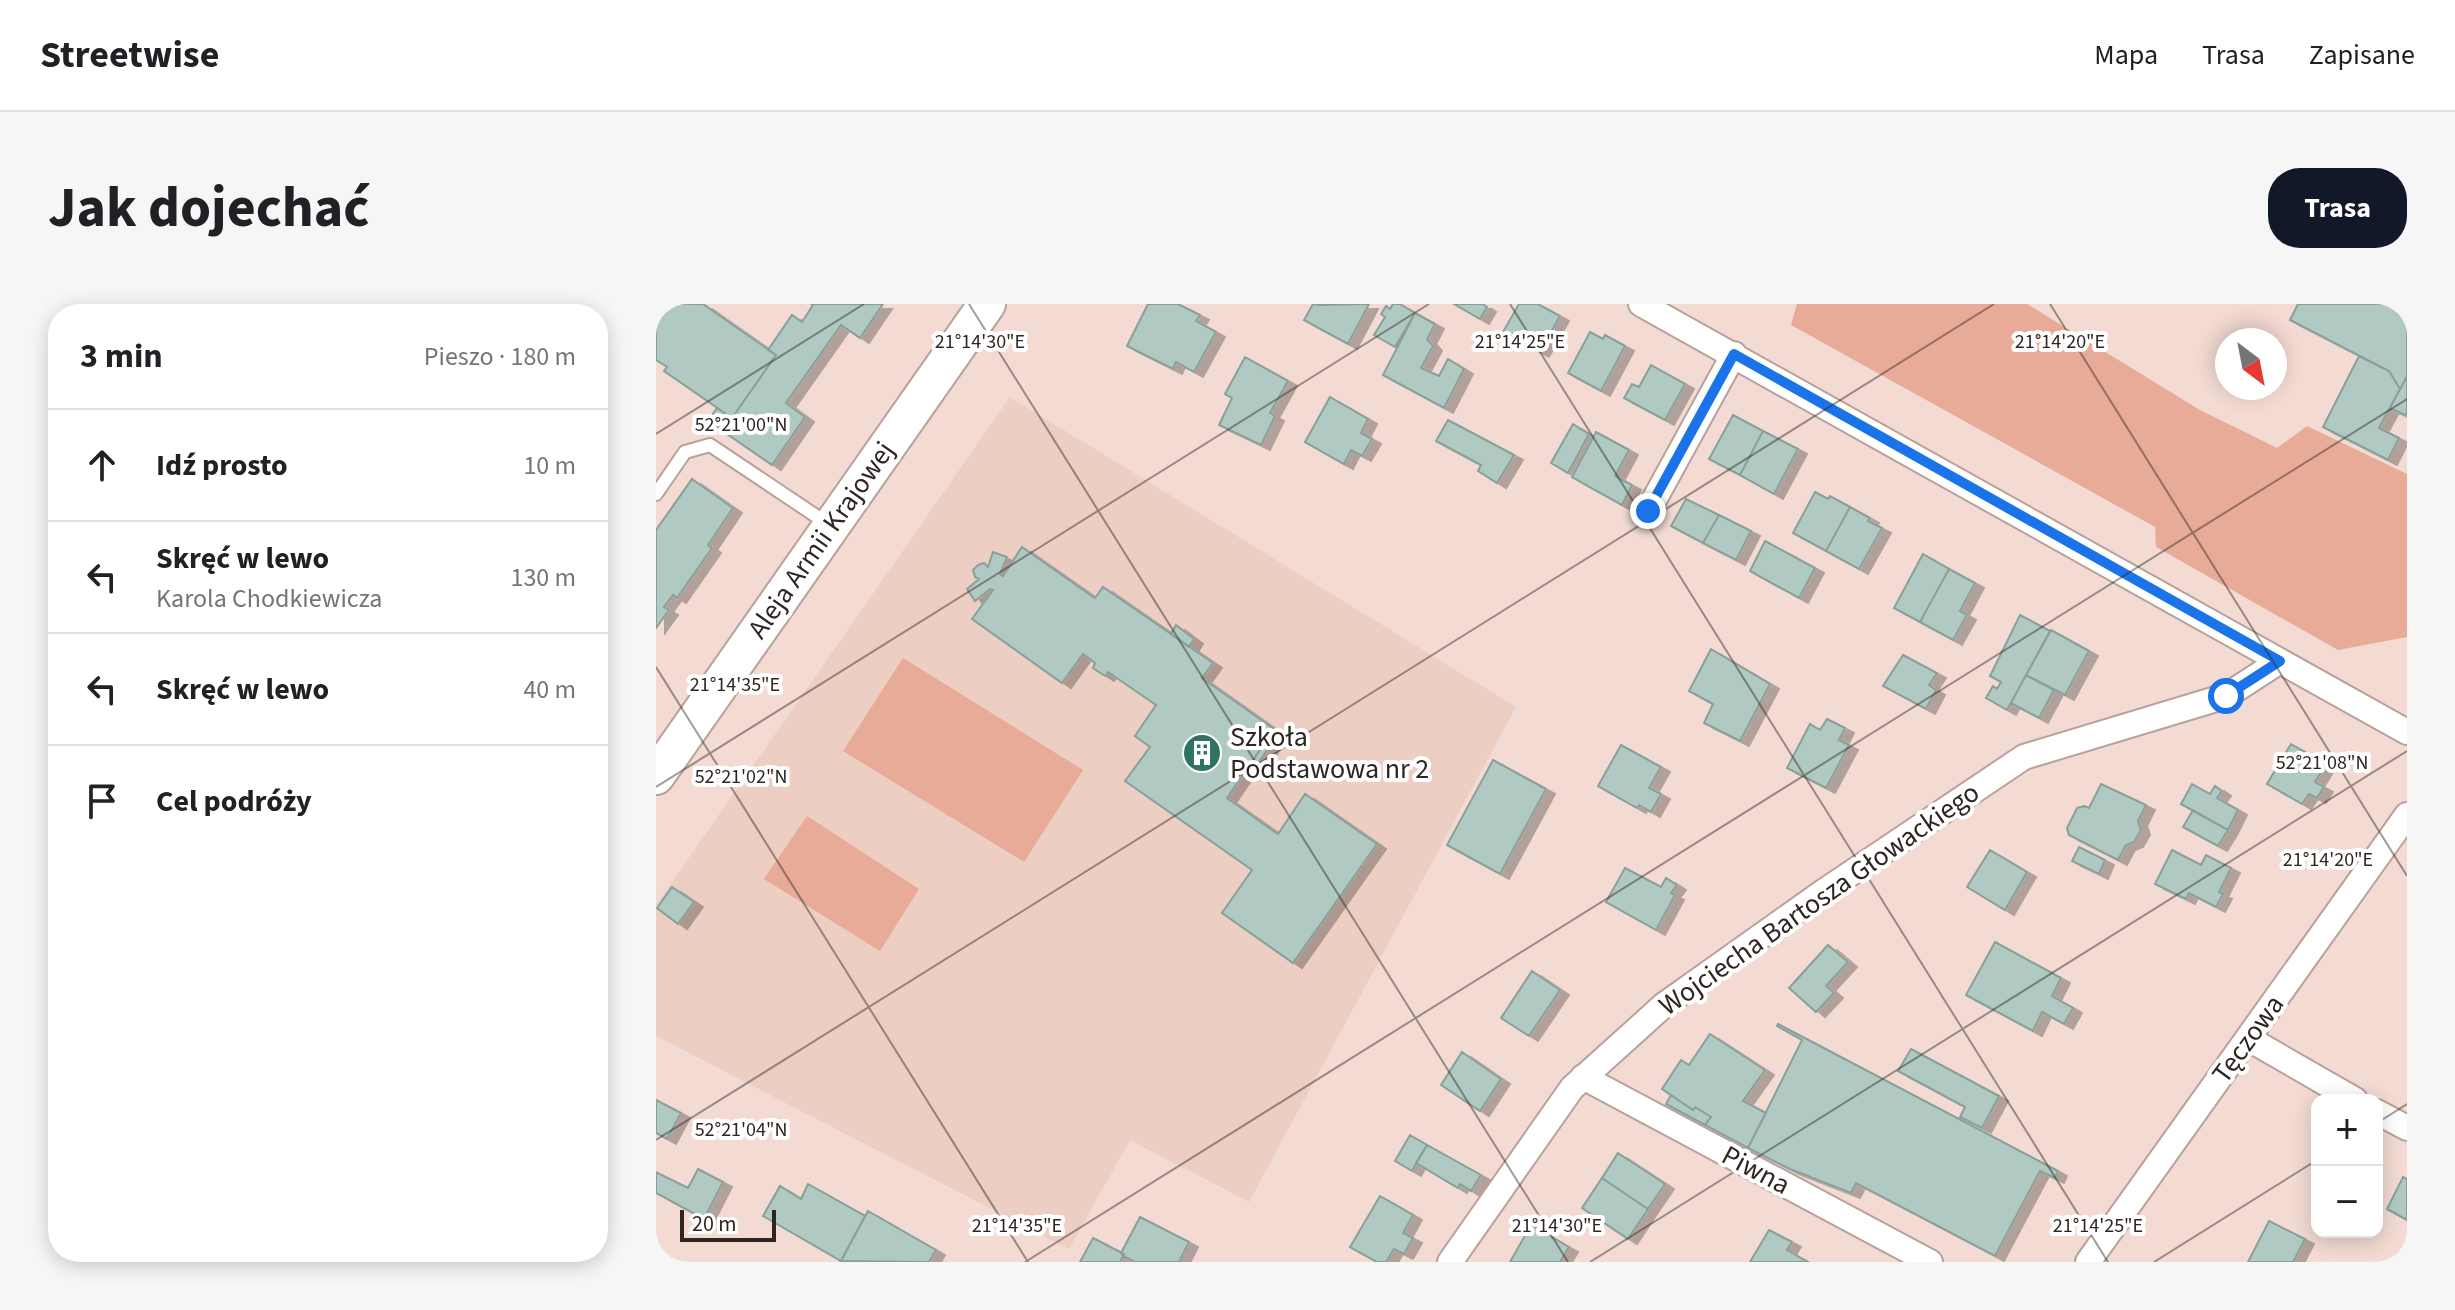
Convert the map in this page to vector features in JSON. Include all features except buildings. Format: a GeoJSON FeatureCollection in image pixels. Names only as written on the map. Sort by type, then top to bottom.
{"type":"FeatureCollection","features":[{"type":"Feature","properties":{"kind":"street","name":"Aleja Armii Krajowej"},"geometry":{"type":"LineString","coordinates":[[656,776],[987,304]]}},
{"type":"Feature","properties":{"kind":"street"},"geometry":{"type":"LineString","coordinates":[[1641,304],[2407,732]]}},
{"type":"Feature","properties":{"kind":"street"},"geometry":{"type":"LineString","coordinates":[[1648,511],[1734,354]]}},
{"type":"Feature","properties":{"kind":"street","name":"Wojciecha Bartosza Głowackiego"},"geometry":{"type":"LineString","coordinates":[[1450,1262],[1572,1088],[1664,1005],[1823,892],[2024,757],[2226,696],[2280,661]]}},
{"type":"Feature","properties":{"kind":"street","name":"Tęczowa"},"geometry":{"type":"LineString","coordinates":[[2088,1262],[2407,815]]}},
{"type":"Feature","properties":{"kind":"street"},"geometry":{"type":"LineString","coordinates":[[2249,1039],[2345,1094]]}},
{"type":"Feature","properties":{"kind":"street","name":"Piwna"},"geometry":{"type":"LineString","coordinates":[[1583,1077],[1930,1262]]}},
{"type":"Feature","properties":{"kind":"street"},"geometry":{"type":"LineString","coordinates":[[2383,1115],[2407,1128]]}},
{"type":"Feature","properties":{"kind":"lane"},"geometry":{"type":"LineString","coordinates":[[656,494],[685,452],[710,445],[830,526]]}},
{"type":"Feature","properties":{"kind":"shaded area"},"geometry":{"type":"Polygon","coordinates":[[[1797,304],[2027,304],[2200,410],[2277,448],[2307,426],[2407,474],[2407,637],[2338,650],[2156,547],[2155,527],[1791,325],[1797,304]]]}},
{"type":"Feature","properties":{"kind":"shaded area"},"geometry":{"type":"Polygon","coordinates":[[[1010,397],[1516,707],[1249,1202],[1130,1140],[1069,1249],[656,1036],[656,905],[1010,397]]]}},
{"type":"Feature","properties":{"kind":"shaded area"},"geometry":{"type":"Polygon","coordinates":[[[903,658],[1083,770],[1024,862],[843,751],[903,658]]]}},
{"type":"Feature","properties":{"kind":"shaded area"},"geometry":{"type":"Polygon","coordinates":[[[807,816],[919,889],[880,951],[764,879],[807,816]]]}},
{"type":"Feature","properties":{"kind":"place","name":"Szkoła Podstawowa nr 2"},"geometry":{"type":"Point","coordinates":[1202,753]}},
{"type":"Feature","properties":{"kind":"route"},"geometry":{"type":"LineString","coordinates":[[1648,511],[1734,354],[2280,661],[2226,696]]}}]}
